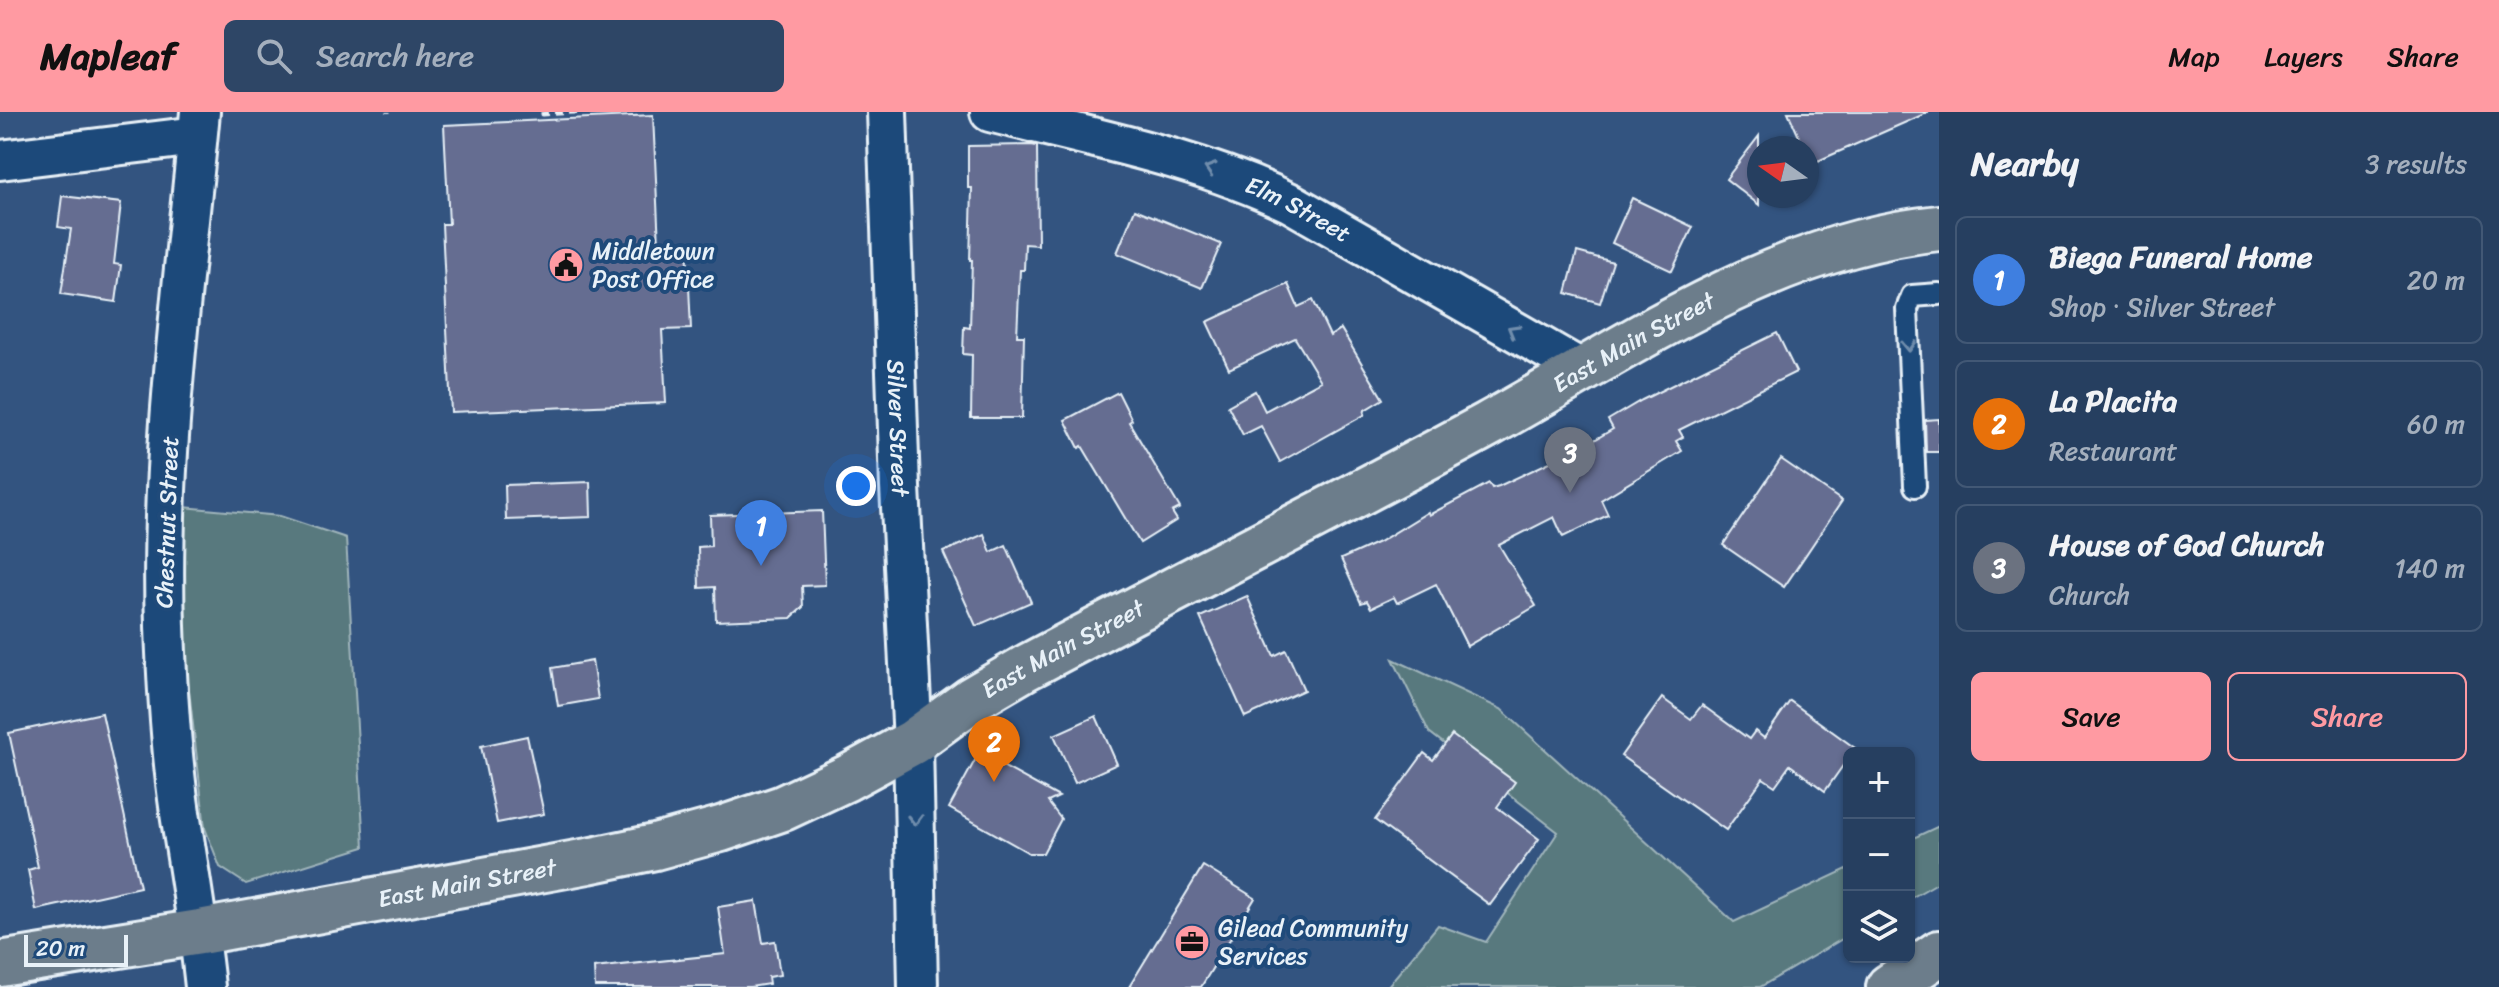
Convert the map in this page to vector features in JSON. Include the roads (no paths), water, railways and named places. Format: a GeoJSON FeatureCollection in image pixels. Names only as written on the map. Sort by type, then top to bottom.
{"type":"FeatureCollection","features":[{"type":"Feature","properties":{"kind":"main road","name":"East Main Street"},"geometry":{"type":"LineString","coordinates":[[0,964],[200,932],[588,861],[655,847],[783,808],[913,742],[972,699],[1025,668],[1488,424],[1661,326],[1794,262],[1862,242],[1939,228]]}},
{"type":"Feature","properties":{"kind":"main road"},"geometry":{"type":"LineString","coordinates":[[1889,987],[1939,953]]}},
{"type":"Feature","properties":{"kind":"street","name":"Silver Street"},"geometry":{"type":"LineString","coordinates":[[887,112],[900,487],[913,742],[918,987]]}},
{"type":"Feature","properties":{"kind":"street","name":"Elm Street"},"geometry":{"type":"LineString","coordinates":[[990,112],[1208,168],[1251,183],[1581,369]]}},
{"type":"Feature","properties":{"kind":"street"},"geometry":{"type":"LineString","coordinates":[[0,160],[198,124]]}},
{"type":"Feature","properties":{"kind":"street","name":"Chestnut Street"},"geometry":{"type":"LineString","coordinates":[[198,124],[167,466],[165,623],[170,717],[180,811],[200,932],[205,987]]}},
{"type":"Feature","properties":{"kind":"lane"},"geometry":{"type":"LineString","coordinates":[[1915,486],[1907,309],[1912,296],[1939,294]]}},
{"type":"Feature","properties":{"kind":"place","name":"Middletown Post Office"},"geometry":{"type":"Point","coordinates":[566,265]}},
{"type":"Feature","properties":{"kind":"place","name":"House of God Church"},"geometry":{"type":"Point","coordinates":[1570,493]}},
{"type":"Feature","properties":{"kind":"place","name":"Biega Funeral Home"},"geometry":{"type":"Point","coordinates":[761,566]}},
{"type":"Feature","properties":{"kind":"place","name":"La Placita"},"geometry":{"type":"Point","coordinates":[994,782]}},
{"type":"Feature","properties":{"kind":"place","name":"Gilead Community Services"},"geometry":{"type":"Point","coordinates":[1192,942]}}]}
